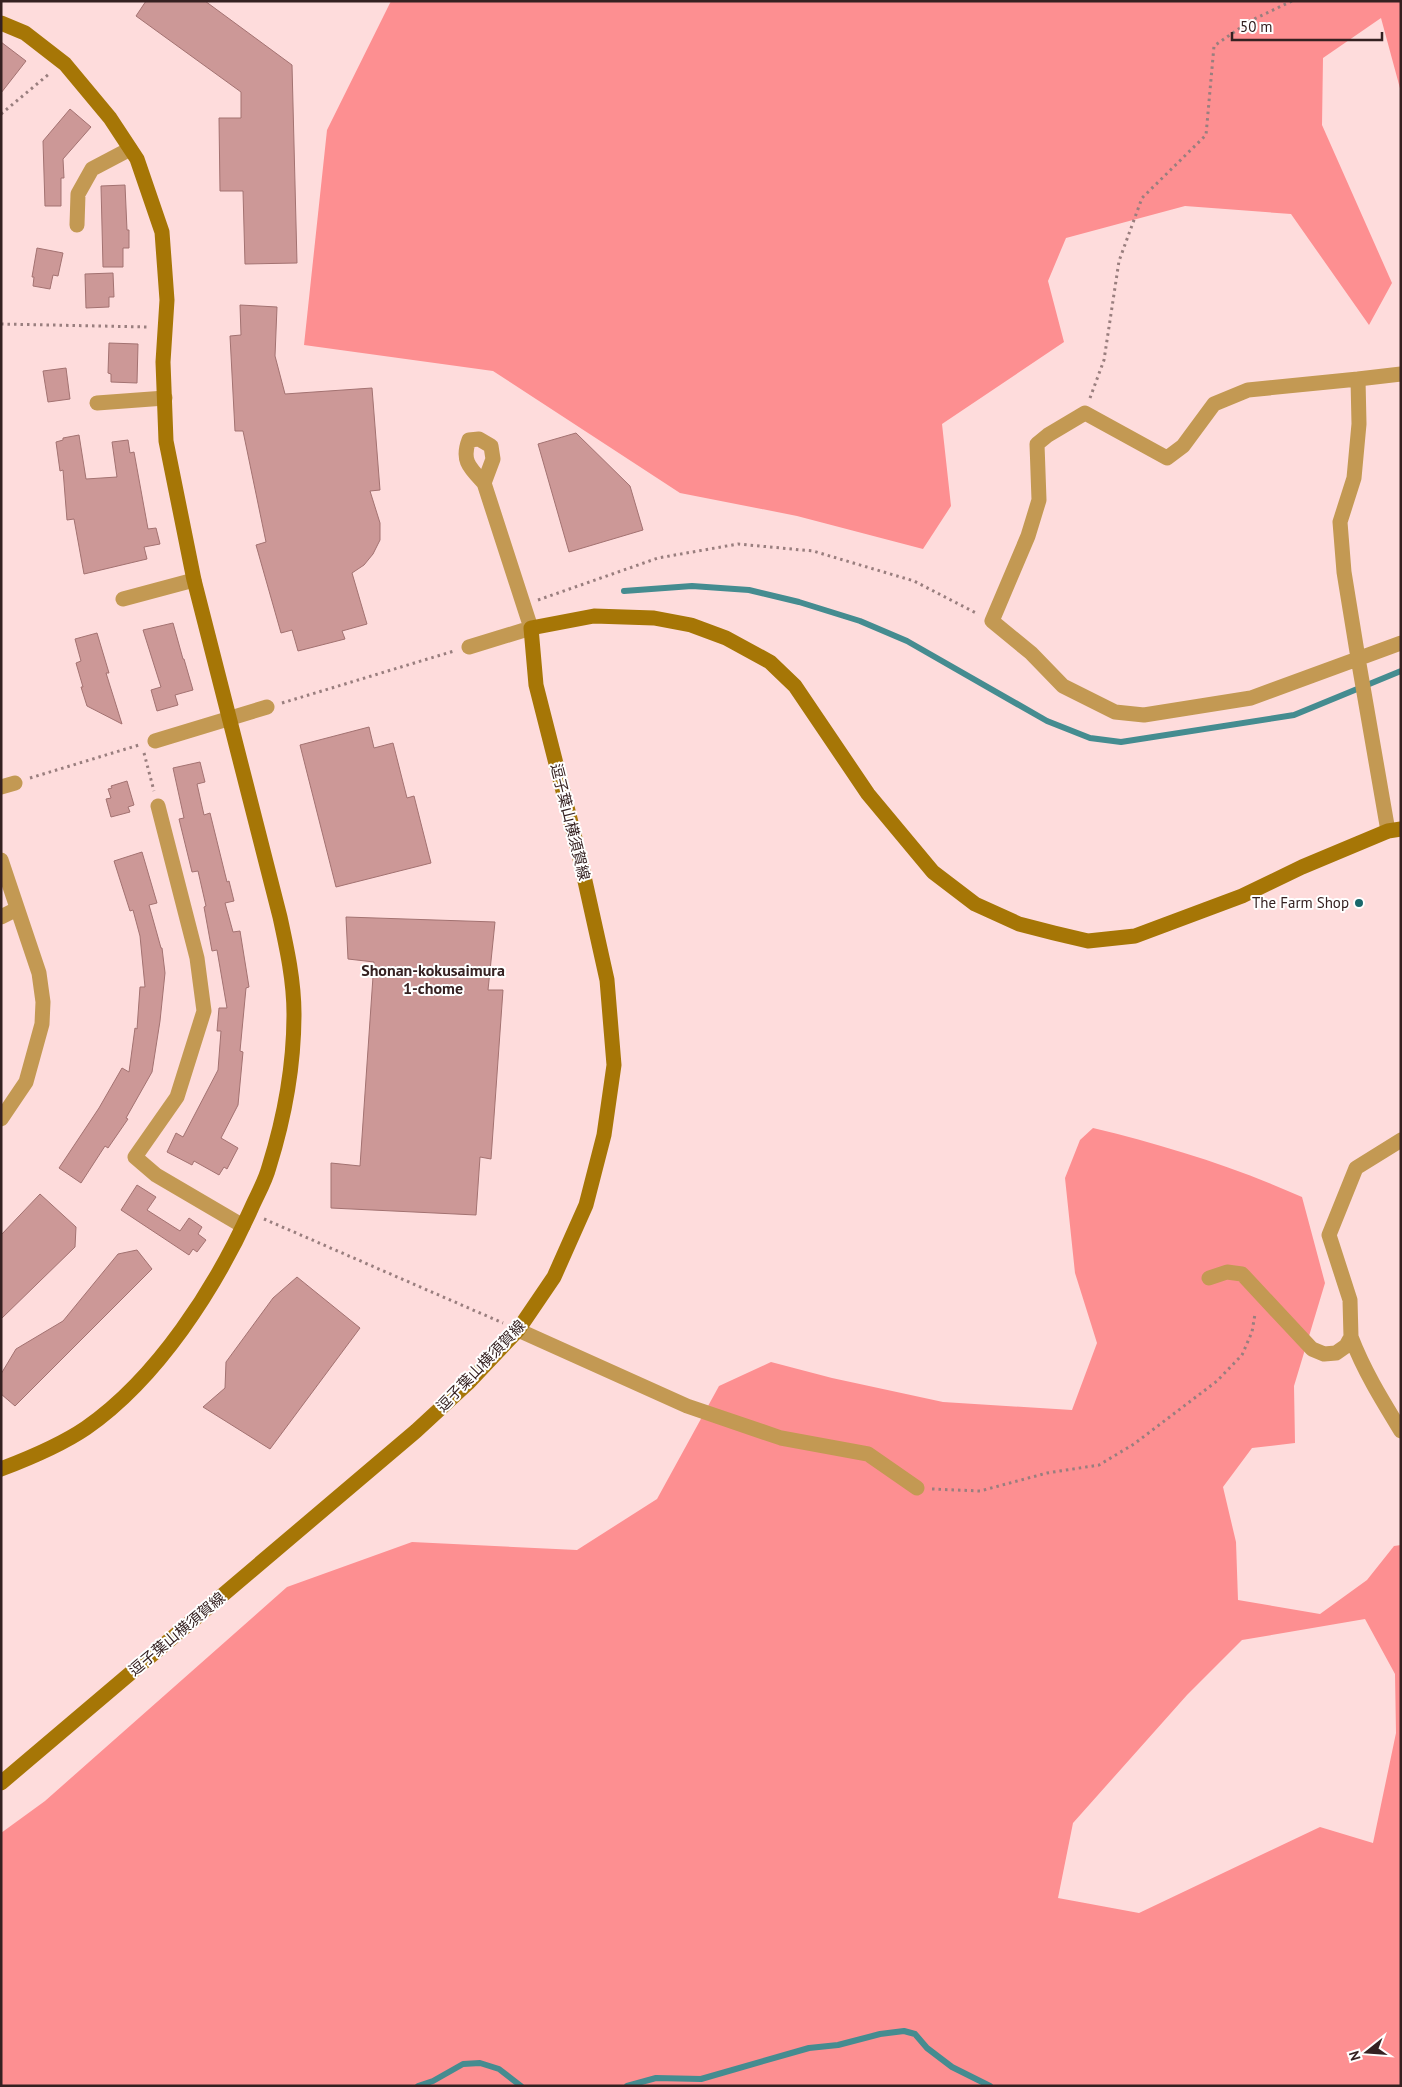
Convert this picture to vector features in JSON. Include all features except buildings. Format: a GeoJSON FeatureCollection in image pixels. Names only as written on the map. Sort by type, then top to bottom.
{"type":"FeatureCollection","features":[{"type":"Feature","properties":{"kind":"main road"},"geometry":{"type":"LineString","coordinates":[[1,23],[25,33],[64,64],[110,118],[137,159],[162,232],[167,300],[163,362],[166,441],[194,580],[280,917],[290,967],[294,1014],[291,1064],[269,1169],[209,1291],[162,1355],[128,1393],[86,1428],[31,1457],[1,1469]]}},
{"type":"Feature","properties":{"kind":"main road"},"geometry":{"type":"LineString","coordinates":[[531,628],[594,616],[654,618],[691,625],[726,638],[770,662],[795,686],[868,794],[933,872],[975,904],[1019,924],[1088,941],[1135,936],[1242,896],[1302,867],[1395,830]]}},
{"type":"Feature","properties":{"kind":"main road","name":"逗子葉山横須賀線"},"geometry":{"type":"LineString","coordinates":[[1,1783],[416,1431],[468,1383],[518,1330],[554,1277],[586,1205],[604,1135],[614,1065],[607,980],[579,854],[536,685],[531,628]]}},
{"type":"Feature","properties":{"kind":"street"},"geometry":{"type":"LineString","coordinates":[[77,225],[78,194],[92,169],[130,149]]}},
{"type":"Feature","properties":{"kind":"street"},"geometry":{"type":"LineString","coordinates":[[1401,374],[1248,390],[1214,404],[1183,446],[1167,458],[1085,413],[1048,435],[1037,444],[1039,500],[1028,536],[992,621],[1031,653],[1063,686],[1115,712],[1144,715],[1251,698],[1401,643]]}},
{"type":"Feature","properties":{"kind":"street"},"geometry":{"type":"LineString","coordinates":[[1358,379],[1359,424],[1354,478],[1340,522],[1344,572],[1358,658],[1395,830]]}},
{"type":"Feature","properties":{"kind":"street"},"geometry":{"type":"LineString","coordinates":[[97,403],[165,398]]}},
{"type":"Feature","properties":{"kind":"street"},"geometry":{"type":"LineString","coordinates":[[469,647],[531,628],[484,483]]}},
{"type":"Feature","properties":{"kind":"street"},"geometry":{"type":"LineString","coordinates":[[124,599],[194,580]]}},
{"type":"Feature","properties":{"kind":"street"},"geometry":{"type":"LineString","coordinates":[[155,741],[268,707]]}},
{"type":"Feature","properties":{"kind":"street"},"geometry":{"type":"LineString","coordinates":[[158,806],[197,958],[204,1011],[177,1096],[135,1157],[156,1175],[246,1219]]}},
{"type":"Feature","properties":{"kind":"street"},"geometry":{"type":"LineString","coordinates":[[1,860],[39,973],[43,1002],[42,1024],[26,1082],[1,1119]]}},
{"type":"Feature","properties":{"kind":"street"},"geometry":{"type":"LineString","coordinates":[[1,917],[17,909]]}},
{"type":"Feature","properties":{"kind":"street"},"geometry":{"type":"LineString","coordinates":[[1401,1140],[1356,1168],[1329,1236],[1350,1300],[1351,1337],[1367,1375],[1401,1431]]}},
{"type":"Feature","properties":{"kind":"street"},"geometry":{"type":"LineString","coordinates":[[1209,1278],[1227,1272],[1242,1274],[1259,1290],[1312,1349],[1324,1354],[1336,1353],[1346,1346],[1351,1337]]}},
{"type":"Feature","properties":{"kind":"street"},"geometry":{"type":"LineString","coordinates":[[518,1330],[687,1406],[781,1438],[868,1454],[917,1488]]}},
{"type":"Feature","properties":{"kind":"path"},"geometry":{"type":"LineString","coordinates":[[1085,413],[1104,360],[1119,261],[1142,198],[1206,135],[1214,46],[1250,22],[1292,1]]}},
{"type":"Feature","properties":{"kind":"path"},"geometry":{"type":"LineString","coordinates":[[1,114],[58,66],[64,64]]}},
{"type":"Feature","properties":{"kind":"path"},"geometry":{"type":"LineString","coordinates":[[1,324],[166,328]]}},
{"type":"Feature","properties":{"kind":"path"},"geometry":{"type":"LineString","coordinates":[[524,605],[658,558],[738,544],[814,550],[914,581],[992,621]]}},
{"type":"Feature","properties":{"kind":"path"},"geometry":{"type":"LineString","coordinates":[[268,707],[469,647]]}},
{"type":"Feature","properties":{"kind":"path"},"geometry":{"type":"LineString","coordinates":[[8,785],[142,745],[158,806]]}},
{"type":"Feature","properties":{"kind":"path"},"geometry":{"type":"LineString","coordinates":[[246,1219],[518,1330]]}},
{"type":"Feature","properties":{"kind":"path"},"geometry":{"type":"LineString","coordinates":[[917,1488],[980,1491],[1047,1474],[1099,1465],[1134,1444],[1217,1381],[1242,1355],[1252,1332],[1259,1290]]}},
{"type":"Feature","properties":{"kind":"shaded area"},"geometry":{"type":"Polygon","coordinates":[[[391,1],[1401,1],[1401,92],[1381,18],[1323,58],[1322,125],[1392,283],[1369,325],[1291,214],[1185,206],[1066,238],[1048,281],[1064,342],[942,424],[951,506],[923,549],[797,516],[680,493],[493,371],[304,345],[327,130],[391,1]]]}},
{"type":"Feature","properties":{"kind":"shaded area"},"geometry":{"type":"Polygon","coordinates":[[[1093,1128],[1173,1149],[1225,1166],[1302,1197],[1325,1283],[1294,1386],[1295,1443],[1252,1448],[1223,1487],[1236,1542],[1238,1600],[1320,1614],[1367,1580],[1394,1546],[1401,1545],[1401,2086],[1,2086],[1,1833],[45,1801],[287,1587],[412,1542],[577,1550],[657,1499],[719,1386],[771,1362],[832,1378],[943,1402],[1072,1410],[1097,1343],[1075,1273],[1065,1178],[1080,1140],[1093,1128]],[[1365,1619],[1242,1640],[1187,1695],[1073,1823],[1058,1898],[1139,1913],[1320,1827],[1373,1843],[1396,1733],[1395,1674],[1365,1619]]]}},
{"type":"Feature","properties":{"kind":"waterway"},"geometry":{"type":"LineString","coordinates":[[624,591],[692,586],[749,590],[799,602],[860,621],[907,641],[1047,721],[1090,738],[1121,742],[1294,715],[1401,671]]}},
{"type":"Feature","properties":{"kind":"waterway"},"geometry":{"type":"LineString","coordinates":[[627,2086],[656,2078],[701,2079],[809,2048],[838,2045],[880,2034],[904,2031],[915,2034],[927,2048],[952,2067],[990,2086]]}},
{"type":"Feature","properties":{"kind":"waterway"},"geometry":{"type":"LineString","coordinates":[[418,2086],[433,2081],[463,2064],[480,2063],[499,2069],[521,2086]]}},
{"type":"Feature","properties":{"kind":"place","name":"The Farm Shop"},"geometry":{"type":"Point","coordinates":[1359,903]}},
{"type":"Feature","properties":{"kind":"district","name":"Shonan-kokusaimura 1-chome"},"geometry":{"type":"Point","coordinates":[433,979]}}]}
